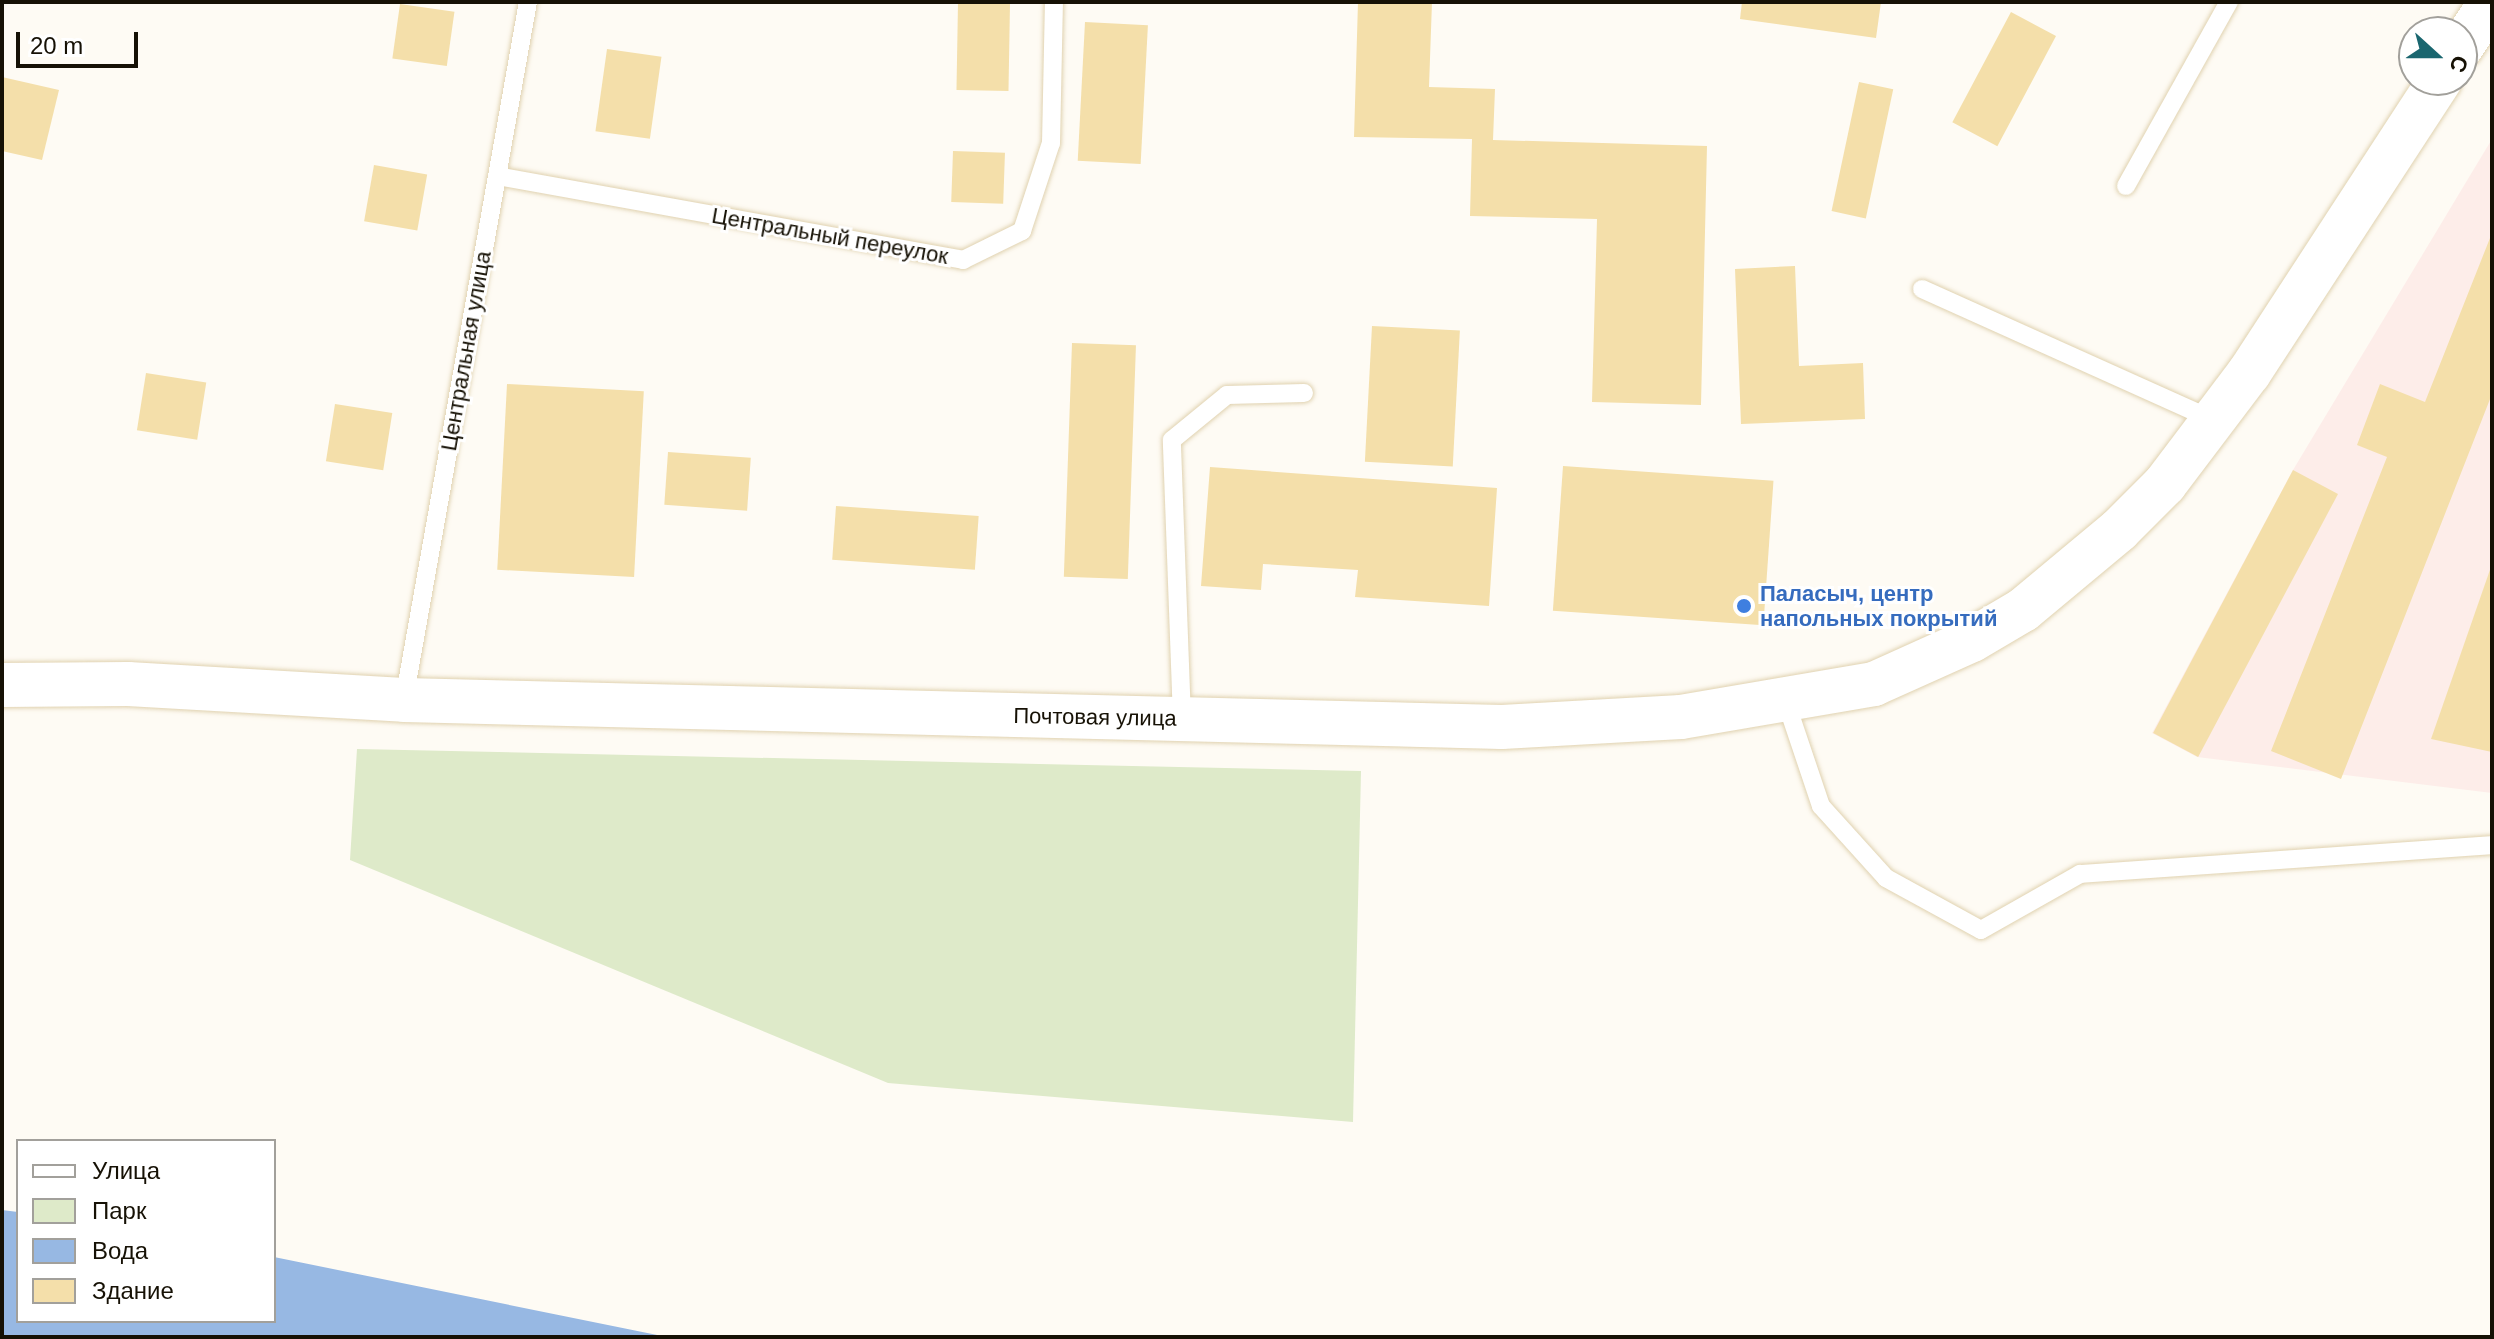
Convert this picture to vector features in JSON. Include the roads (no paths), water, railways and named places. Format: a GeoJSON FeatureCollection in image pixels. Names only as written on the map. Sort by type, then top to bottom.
{"type":"FeatureCollection","features":[{"type":"Feature","properties":{"kind":"main road"},"geometry":{"type":"LineString","coordinates":[[2478,22],[2491,2]]}},
{"type":"Feature","properties":{"kind":"main road","name":"Почтовая улица"},"geometry":{"type":"LineString","coordinates":[[2,685],[128,684],[404,700],[1502,727],[1681,717],[1786,702],[1874,684],[1972,640],[2023,610],[2128,521],[2165,484],[2249,373],[2430,96]]}},
{"type":"Feature","properties":{"kind":"lane","name":"Центральная улица"},"geometry":{"type":"LineString","coordinates":[[404,700],[528,2]]}},
{"type":"Feature","properties":{"kind":"lane","name":"Центральный переулок"},"geometry":{"type":"LineString","coordinates":[[497,176],[963,260],[1022,231],[1051,143],[1054,2]]}},
{"type":"Feature","properties":{"kind":"lane"},"geometry":{"type":"LineString","coordinates":[[2126,186],[2229,2]]}},
{"type":"Feature","properties":{"kind":"lane"},"geometry":{"type":"LineString","coordinates":[[1922,289],[2213,420]]}},
{"type":"Feature","properties":{"kind":"lane"},"geometry":{"type":"LineString","coordinates":[[1182,719],[1172,440],[1227,395],[1304,393]]}},
{"type":"Feature","properties":{"kind":"lane"},"geometry":{"type":"LineString","coordinates":[[1786,702],[1821,806],[1886,878],[1981,930],[2080,874],[2492,845]]}},
{"type":"Feature","properties":{"kind":"water"},"geometry":{"type":"Polygon","coordinates":[[[2,1210],[16,1212],[16,1323],[276,1323],[276,1257],[667,1337],[2,1337],[2,1210]]]}},
{"type":"Feature","properties":{"kind":"place","name":"Паласыч, центр напольных покрытий"},"geometry":{"type":"Point","coordinates":[1744,606]}}]}
